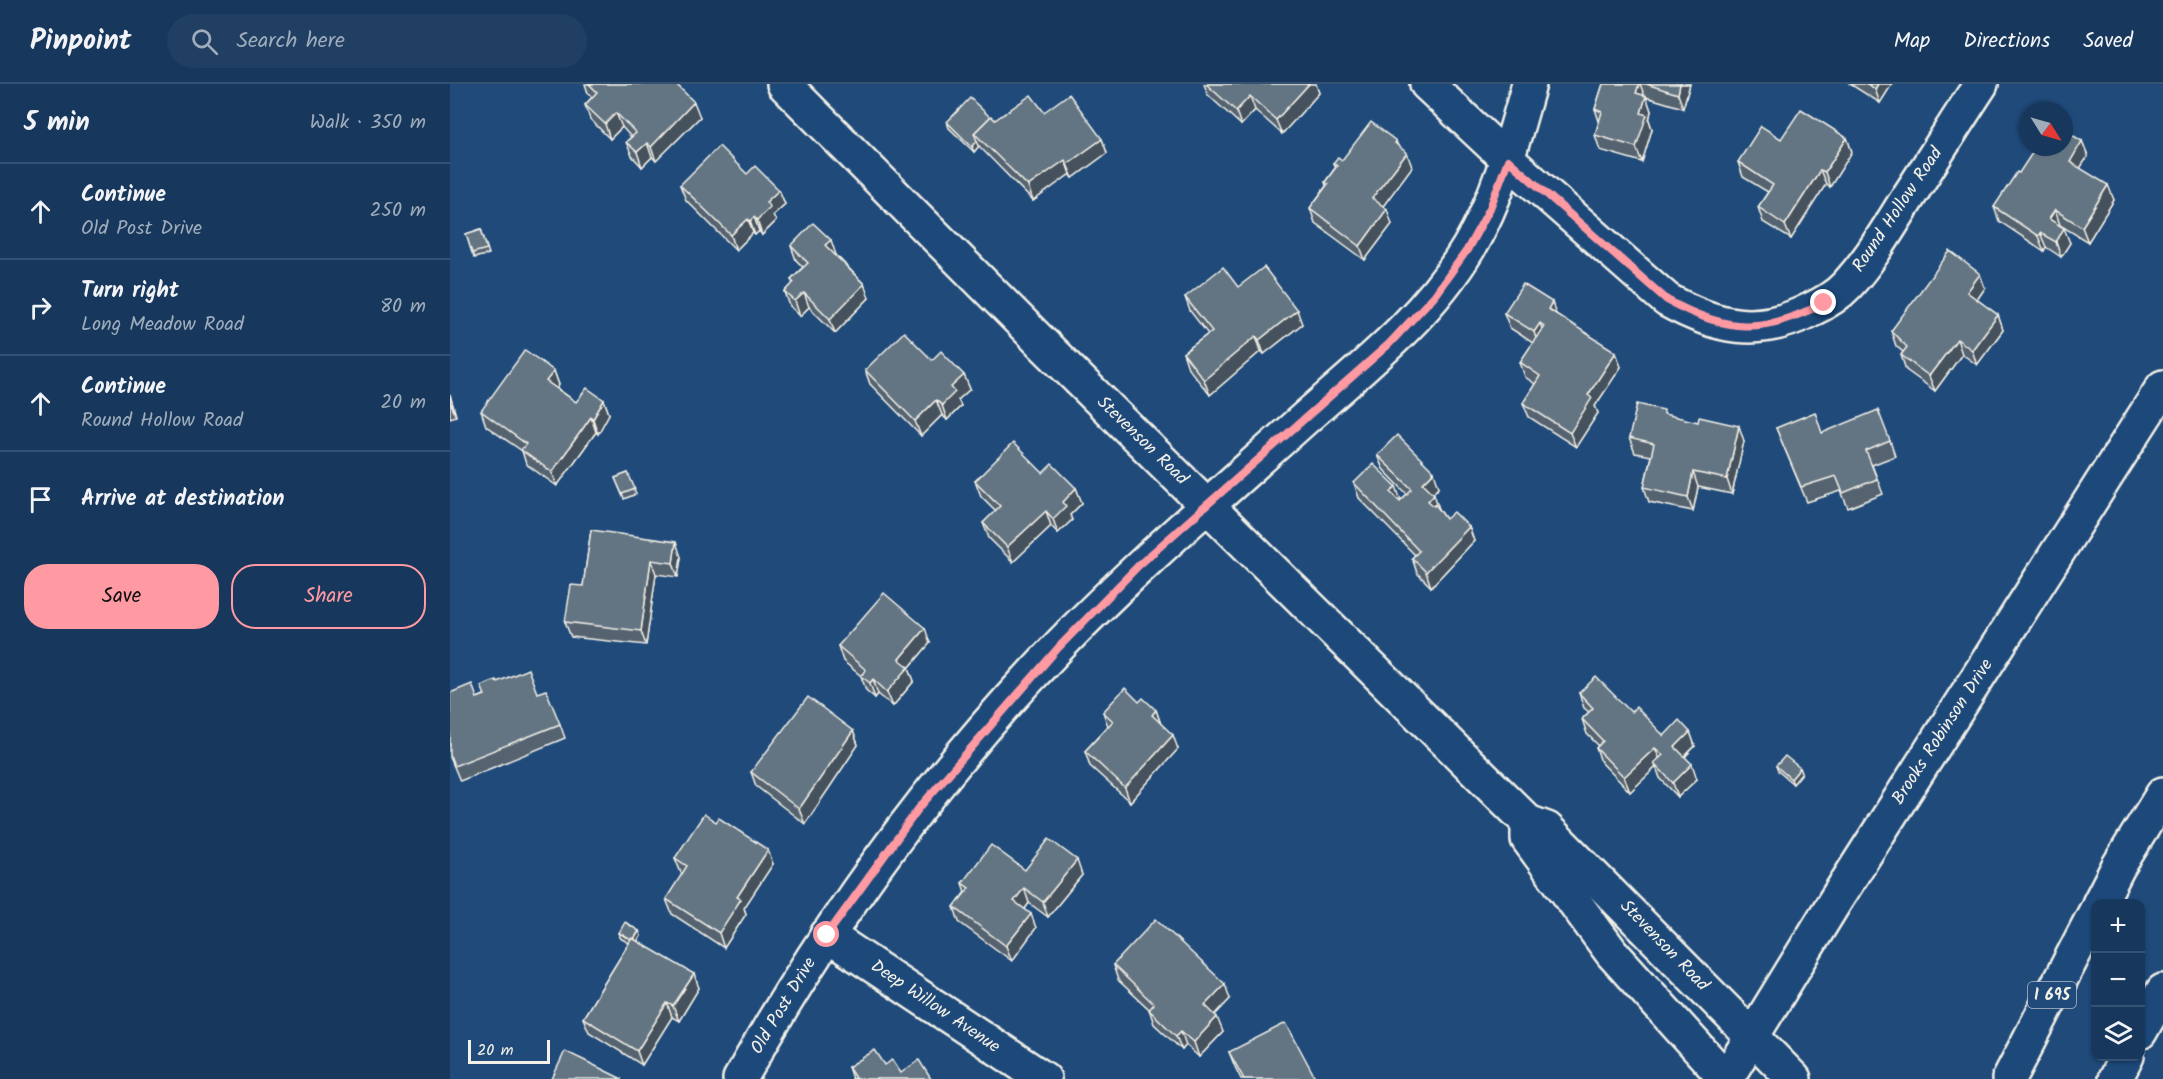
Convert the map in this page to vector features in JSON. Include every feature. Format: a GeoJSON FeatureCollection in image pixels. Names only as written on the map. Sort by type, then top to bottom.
{"type":"FeatureCollection","features":[{"type":"Feature","properties":{"kind":"main road","name":"Stevenson Road"},"geometry":{"type":"LineString","coordinates":[[784,84],[1528,822],[1547,829],[1794,1079]]}},
{"type":"Feature","properties":{"kind":"main road","name":"Round Hollow Road"},"geometry":{"type":"LineString","coordinates":[[1427,84],[1508,160],[1667,300],[1698,317],[1734,326],[1762,326],[1794,318],[1824,303],[1845,287],[1868,260],[1981,84]]}},
{"type":"Feature","properties":{"kind":"main road","name":"Old Post Drive"},"geometry":{"type":"LineString","coordinates":[[740,1079],[772,1021],[827,935],[919,808],[989,724],[1059,647],[1123,582],[1389,344],[1434,296],[1467,250],[1490,208],[1508,160],[1528,84]]}},
{"type":"Feature","properties":{"kind":"main road","name":"Brooks Robinson Drive"},"geometry":{"type":"LineString","coordinates":[[1726,1079],[1750,1036],[2163,387]]}},
{"type":"Feature","properties":{"kind":"main road"},"geometry":{"type":"LineString","coordinates":[[2101,899],[2163,794]]}},
{"type":"Feature","properties":{"kind":"main road","name":"Stevenson Road"},"geometry":{"type":"LineString","coordinates":[[1528,822],[1528,839],[1612,953],[1726,1079]]}},
{"type":"Feature","properties":{"kind":"main road","name":"I 695"},"geometry":{"type":"LineString","coordinates":[[2009,1079],[2091,921]]}},
{"type":"Feature","properties":{"kind":"main road","name":"Deep Willow Avenue"},"geometry":{"type":"LineString","coordinates":[[827,935],[1044,1079]]}},
{"type":"Feature","properties":{"kind":"main road"},"geometry":{"type":"LineString","coordinates":[[2145,1023],[2163,991]]}},
{"type":"Feature","properties":{"kind":"main road"},"geometry":{"type":"LineString","coordinates":[[2115,1079],[2124,1061]]}},
{"type":"Feature","properties":{"kind":"building"},"geometry":{"type":"Polygon","coordinates":[[[589,84],[676,84],[694,102],[651,147],[647,143],[637,152],[626,142],[636,133],[616,113],[605,124],[585,105],[597,92],[589,84]]]}},
{"type":"Feature","properties":{"kind":"building"},"geometry":{"type":"Polygon","coordinates":[[[1206,84],[1309,84],[1276,120],[1250,96],[1236,111],[1206,84]]]}},
{"type":"Feature","properties":{"kind":"building"},"geometry":{"type":"Polygon","coordinates":[[[1603,84],[1639,84],[1636,93],[1646,96],[1641,113],[1647,115],[1636,147],[1595,135],[1602,112],[1595,109],[1603,84]]]}},
{"type":"Feature","properties":{"kind":"building"},"geometry":{"type":"Polygon","coordinates":[[[1646,84],[1680,84],[1678,94],[1646,84]]]}},
{"type":"Feature","properties":{"kind":"building"},"geometry":{"type":"Polygon","coordinates":[[[1867,84],[1878,84],[1875,89],[1867,84]]]}},
{"type":"Feature","properties":{"kind":"building"},"geometry":{"type":"Polygon","coordinates":[[[1069,94],[1102,139],[1067,164],[1065,160],[1028,186],[974,133],[991,116],[995,120],[1031,95],[1044,112],[1069,94]]]}},
{"type":"Feature","properties":{"kind":"building"},"geometry":{"type":"Polygon","coordinates":[[[970,98],[990,117],[974,133],[977,141],[972,147],[947,122],[970,98]]]}},
{"type":"Feature","properties":{"kind":"building"},"geometry":{"type":"Polygon","coordinates":[[[1801,109],[1847,138],[1825,172],[1820,170],[1785,225],[1758,207],[1773,185],[1738,162],[1761,126],[1781,139],[1801,109]]]}},
{"type":"Feature","properties":{"kind":"building"},"geometry":{"type":"Polygon","coordinates":[[[1371,122],[1396,141],[1395,143],[1407,153],[1372,198],[1387,209],[1360,246],[1310,208],[1328,184],[1325,182],[1337,166],[1333,163],[1338,157],[1342,160],[1371,122]]]}},
{"type":"Feature","properties":{"kind":"building"},"geometry":{"type":"Polygon","coordinates":[[[2073,136],[2082,141],[2070,162],[2108,185],[2082,227],[2055,210],[2049,219],[2064,228],[2056,242],[2040,233],[2038,236],[1994,207],[2017,172],[2019,173],[2030,156],[2073,156],[2073,136]]]}},
{"type":"Feature","properties":{"kind":"building"},"geometry":{"type":"Polygon","coordinates":[[[719,146],[747,174],[755,166],[779,190],[766,202],[770,207],[757,220],[754,217],[750,221],[748,219],[731,235],[680,185],[719,146]]]}},
{"type":"Feature","properties":{"kind":"building"},"geometry":{"type":"Polygon","coordinates":[[[813,223],[831,240],[825,245],[864,284],[830,319],[804,293],[795,301],[785,292],[794,282],[791,279],[808,263],[791,246],[813,223]]]}},
{"type":"Feature","properties":{"kind":"building"},"geometry":{"type":"Polygon","coordinates":[[[481,229],[487,249],[472,253],[466,234],[481,229]]]}},
{"type":"Feature","properties":{"kind":"building"},"geometry":{"type":"Polygon","coordinates":[[[1950,251],[1980,274],[1967,292],[1998,315],[1972,350],[1957,339],[1929,376],[1901,355],[1907,347],[1891,331],[1950,251]]]}},
{"type":"Feature","properties":{"kind":"building"},"geometry":{"type":"Polygon","coordinates":[[[1223,267],[1238,287],[1264,267],[1297,310],[1259,340],[1256,336],[1204,380],[1183,353],[1212,331],[1185,297],[1223,267]]]}},
{"type":"Feature","properties":{"kind":"building"},"geometry":{"type":"Polygon","coordinates":[[[1523,284],[1552,302],[1548,309],[1616,352],[1588,395],[1592,398],[1570,433],[1523,403],[1540,376],[1520,362],[1544,326],[1540,323],[1534,332],[1504,313],[1523,284]]]}},
{"type":"Feature","properties":{"kind":"building"},"geometry":{"type":"Polygon","coordinates":[[[904,332],[932,360],[941,351],[964,375],[951,387],[955,392],[942,405],[936,400],[915,421],[865,370],[904,332]]]}},
{"type":"Feature","properties":{"kind":"building"},"geometry":{"type":"Polygon","coordinates":[[[525,350],[554,371],[546,381],[576,402],[587,388],[604,400],[593,419],[591,417],[552,472],[521,450],[526,444],[481,411],[525,350]]]}},
{"type":"Feature","properties":{"kind":"building"},"geometry":{"type":"Polygon","coordinates":[[[1637,404],[1664,410],[1664,414],[1698,422],[1699,417],[1739,426],[1727,479],[1693,472],[1688,497],[1644,487],[1654,444],[1629,438],[1637,404]]]}},
{"type":"Feature","properties":{"kind":"building"},"geometry":{"type":"Polygon","coordinates":[[[1878,410],[1890,441],[1866,451],[1877,479],[1843,493],[1836,476],[1801,487],[1776,428],[1815,412],[1822,433],[1878,410]]]}},
{"type":"Feature","properties":{"kind":"building"},"geometry":{"type":"Polygon","coordinates":[[[1397,435],[1434,472],[1423,483],[1434,494],[1428,501],[1434,506],[1435,504],[1446,519],[1454,512],[1469,527],[1426,572],[1412,558],[1419,551],[1354,483],[1373,464],[1396,486],[1391,492],[1400,501],[1412,489],[1377,455],[1397,435]]]}},
{"type":"Feature","properties":{"kind":"building"},"geometry":{"type":"Polygon","coordinates":[[[1013,443],[1043,473],[1052,464],[1076,488],[1063,502],[1066,506],[1053,519],[1046,511],[1007,547],[983,523],[1000,506],[975,481],[1013,443]]]}},
{"type":"Feature","properties":{"kind":"building"},"geometry":{"type":"Polygon","coordinates":[[[628,473],[635,489],[622,494],[615,478],[628,473]]]}},
{"type":"Feature","properties":{"kind":"building"},"geometry":{"type":"Polygon","coordinates":[[[591,530],[676,542],[673,563],[651,560],[641,631],[565,622],[571,585],[583,586],[591,530]]]}},
{"type":"Feature","properties":{"kind":"building"},"geometry":{"type":"Polygon","coordinates":[[[884,593],[925,628],[899,659],[909,667],[887,692],[873,679],[870,683],[861,676],[866,670],[838,646],[884,593]]]}},
{"type":"Feature","properties":{"kind":"building"},"geometry":{"type":"Polygon","coordinates":[[[528,669],[537,693],[546,690],[560,724],[454,766],[450,755],[450,693],[472,684],[477,698],[485,695],[481,686],[528,669]]]}},
{"type":"Feature","properties":{"kind":"building"},"geometry":{"type":"Polygon","coordinates":[[[1596,677],[1631,712],[1636,707],[1664,736],[1679,720],[1690,732],[1675,747],[1692,764],[1673,783],[1654,763],[1663,755],[1655,748],[1624,777],[1596,748],[1603,741],[1582,719],[1593,708],[1579,693],[1596,677]]]}},
{"type":"Feature","properties":{"kind":"building"},"geometry":{"type":"Polygon","coordinates":[[[1125,688],[1139,702],[1143,698],[1156,710],[1152,715],[1173,735],[1125,788],[1085,751],[1113,721],[1103,712],[1125,688]]]}},
{"type":"Feature","properties":{"kind":"building"},"geometry":{"type":"Polygon","coordinates":[[[808,697],[853,731],[799,809],[751,772],[808,697]]]}},
{"type":"Feature","properties":{"kind":"building"},"geometry":{"type":"Polygon","coordinates":[[[1785,756],[1800,768],[1791,779],[1776,766],[1785,756]]]}},
{"type":"Feature","properties":{"kind":"building"},"geometry":{"type":"Polygon","coordinates":[[[704,814],[716,822],[719,818],[768,850],[737,897],[741,899],[719,933],[666,899],[687,866],[675,858],[704,814]]]}},
{"type":"Feature","properties":{"kind":"building"},"geometry":{"type":"Polygon","coordinates":[[[1049,839],[1077,860],[1043,902],[1024,888],[1014,901],[1031,914],[1006,946],[954,907],[969,888],[962,883],[991,845],[1025,870],[1049,839]]]}},
{"type":"Feature","properties":{"kind":"building"},"geometry":{"type":"Polygon","coordinates":[[[1156,919],[1225,984],[1205,1005],[1217,1017],[1194,1042],[1181,1031],[1176,1036],[1149,1010],[1154,1004],[1113,965],[1156,919]]]}},
{"type":"Feature","properties":{"kind":"building"},"geometry":{"type":"Polygon","coordinates":[[[625,922],[639,931],[634,939],[631,940],[619,933],[625,922]]]}},
{"type":"Feature","properties":{"kind":"building"},"geometry":{"type":"Polygon","coordinates":[[[632,938],[694,974],[673,1006],[667,1003],[637,1051],[583,1018],[632,938]]]}},
{"type":"Feature","properties":{"kind":"building"},"geometry":{"type":"Polygon","coordinates":[[[1286,1023],[1316,1079],[1244,1079],[1229,1052],[1286,1023]]]}},
{"type":"Feature","properties":{"kind":"building"},"geometry":{"type":"Polygon","coordinates":[[[875,1050],[885,1065],[892,1060],[901,1073],[919,1060],[931,1079],[853,1079],[855,1078],[848,1067],[875,1050]]]}},
{"type":"Feature","properties":{"kind":"building"},"geometry":{"type":"Polygon","coordinates":[[[565,1051],[622,1079],[552,1079],[565,1051]]]}},
{"type":"Feature","properties":{"kind":"route"},"geometry":{"type":"LineString","coordinates":[[827,935],[919,808],[989,724],[1059,647],[1139,565],[1389,344],[1434,296],[1467,250],[1490,208],[1508,160],[1667,300],[1698,317],[1734,326],[1762,326],[1794,318],[1824,303]]}}]}
